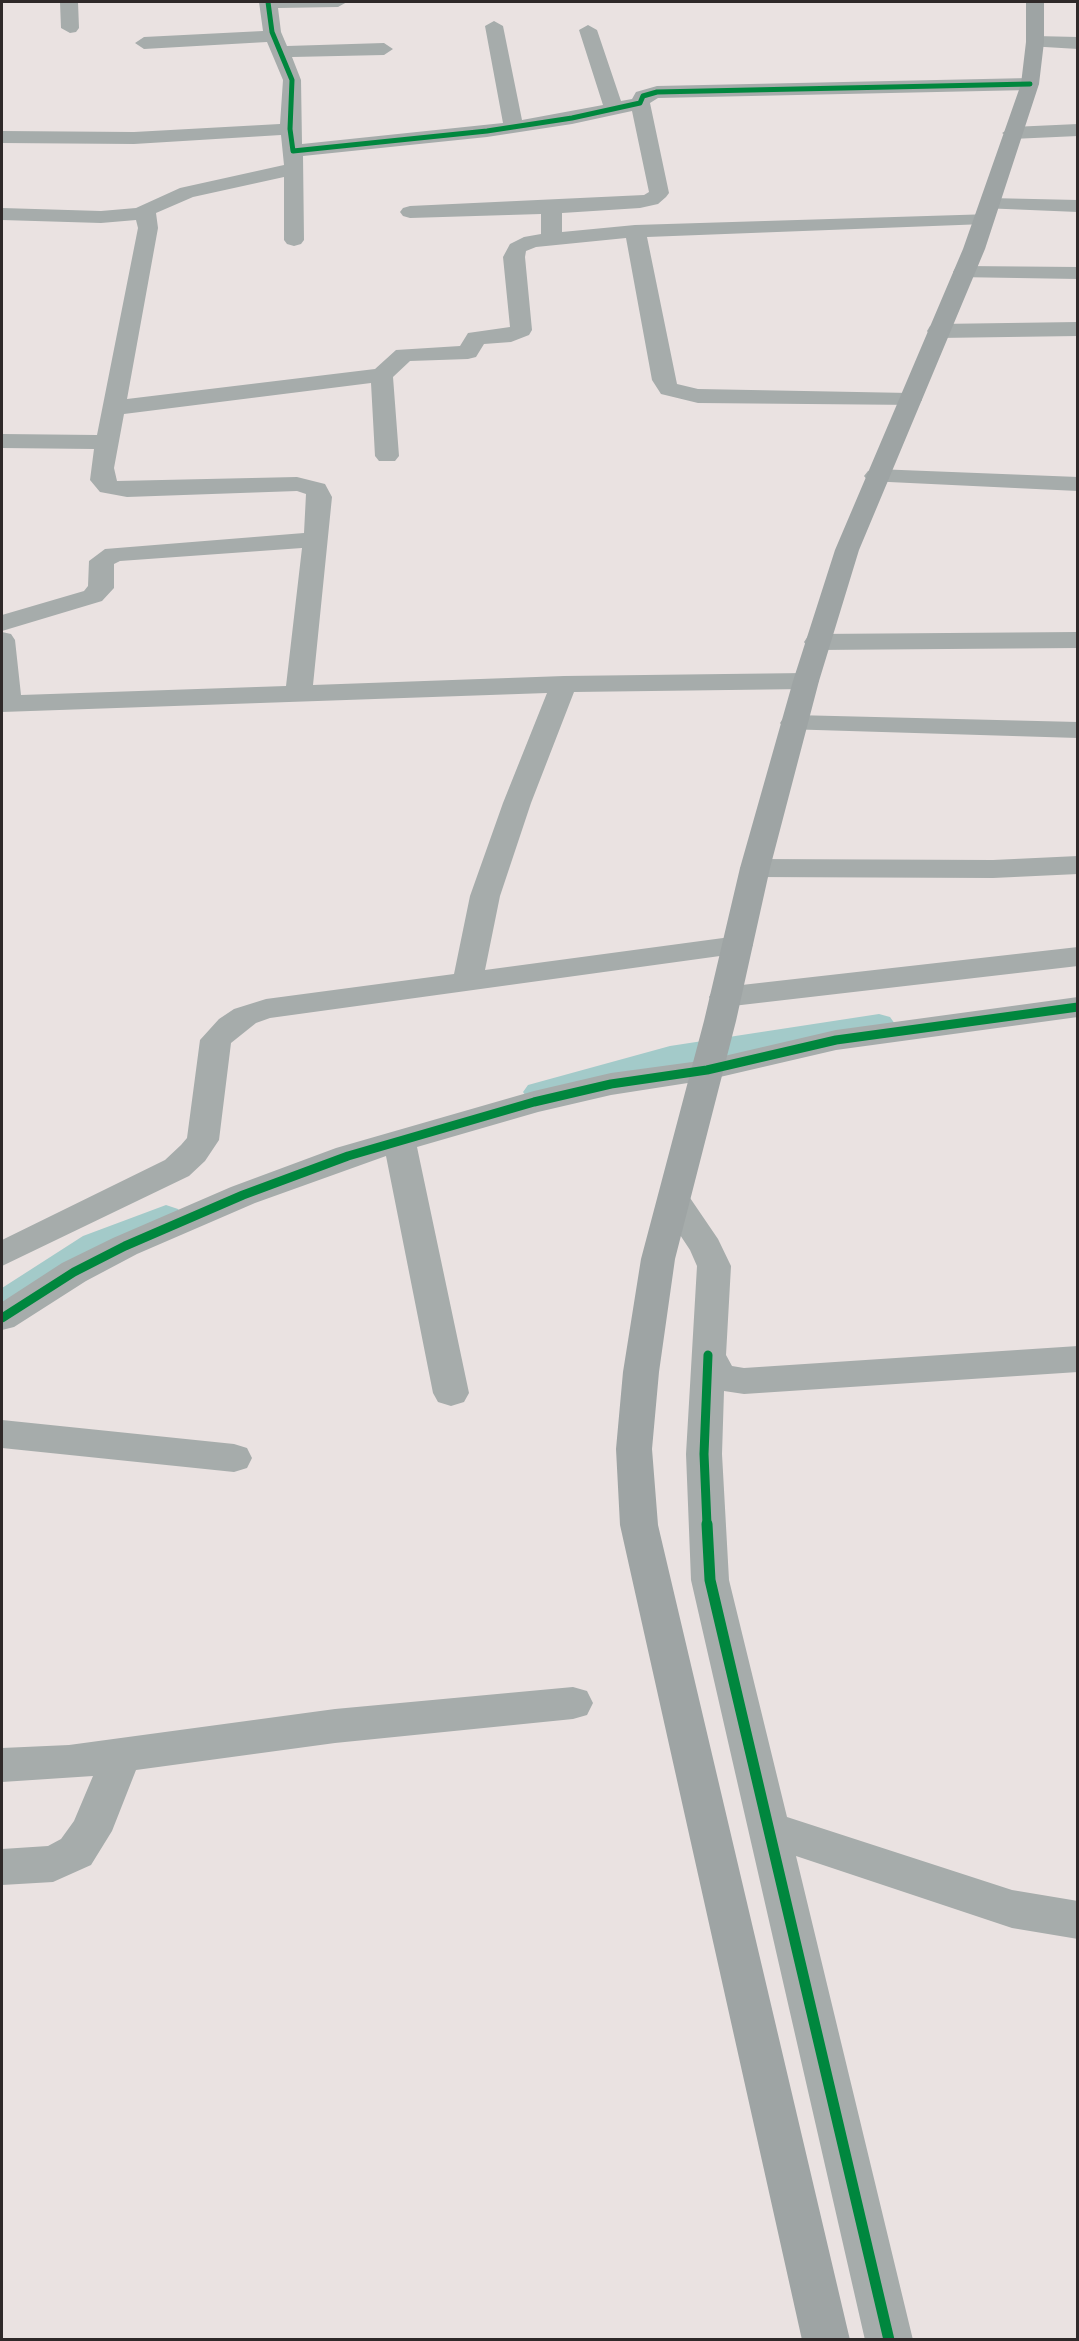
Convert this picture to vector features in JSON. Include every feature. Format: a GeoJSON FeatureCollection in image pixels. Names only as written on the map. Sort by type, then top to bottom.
{"type":"FeatureCollection","features":[{"type":"Feature","properties":{"kind":"main road"},"geometry":{"type":"LineString","coordinates":[[826,2340],[639,1525],[634,1449],[641,1372],[658,1259],[709,1064],[755,868],[794,723],[847,550],[876,476],[964,272],[1030,84],[1035,42],[1035,2]]}},
{"type":"Feature","properties":{"kind":"street"},"geometry":{"type":"LineString","coordinates":[[69,2],[70,28]]}},
{"type":"Feature","properties":{"kind":"street"},"geometry":{"type":"LineString","coordinates":[[294,240],[292,80],[277,44],[268,2],[338,2]]}},
{"type":"Feature","properties":{"kind":"street"},"geometry":{"type":"LineString","coordinates":[[494,26],[514,127]]}},
{"type":"Feature","properties":{"kind":"street"},"geometry":{"type":"LineString","coordinates":[[588,30],[614,109]]}},
{"type":"Feature","properties":{"kind":"street"},"geometry":{"type":"LineString","coordinates":[[1035,42],[1077,43]]}},
{"type":"Feature","properties":{"kind":"street"},"geometry":{"type":"LineString","coordinates":[[144,43],[277,44],[384,49]]}},
{"type":"Feature","properties":{"kind":"street"},"geometry":{"type":"LineString","coordinates":[[410,212],[640,202],[657,197],[659,193],[640,103],[643,96],[657,92],[1030,84]]}},
{"type":"Feature","properties":{"kind":"street"},"geometry":{"type":"LineString","coordinates":[[2,137],[157,137],[292,149],[514,127],[640,103]]}},
{"type":"Feature","properties":{"kind":"street"},"geometry":{"type":"LineString","coordinates":[[1012,133],[1077,130]]}},
{"type":"Feature","properties":{"kind":"street"},"geometry":{"type":"LineString","coordinates":[[292,149],[148,208],[146,213],[148,228],[113,408],[102,480],[109,487],[127,490],[297,484],[316,489],[320,497],[299,692]]}},
{"type":"Feature","properties":{"kind":"street"},"geometry":{"type":"LineString","coordinates":[[113,408],[382,375],[404,355],[468,352],[476,338],[518,333],[521,330],[514,257],[517,248],[531,241],[551,237],[635,231],[1077,206]]}},
{"type":"Feature","properties":{"kind":"street"},"geometry":{"type":"LineString","coordinates":[[551,237],[552,207]]}},
{"type":"Feature","properties":{"kind":"street"},"geometry":{"type":"LineString","coordinates":[[2,214],[100,217],[146,213]]}},
{"type":"Feature","properties":{"kind":"street"},"geometry":{"type":"LineString","coordinates":[[635,231],[663,380],[669,389],[698,396],[910,400]]}},
{"type":"Feature","properties":{"kind":"street"},"geometry":{"type":"LineString","coordinates":[[964,272],[1077,273]]}},
{"type":"Feature","properties":{"kind":"street"},"geometry":{"type":"LineString","coordinates":[[938,331],[1077,328]]}},
{"type":"Feature","properties":{"kind":"street"},"geometry":{"type":"LineString","coordinates":[[382,375],[387,456]]}},
{"type":"Feature","properties":{"kind":"street"},"geometry":{"type":"LineString","coordinates":[[2,441],[107,442]]}},
{"type":"Feature","properties":{"kind":"street"},"geometry":{"type":"LineString","coordinates":[[876,476],[1077,484]]}},
{"type":"Feature","properties":{"kind":"street"},"geometry":{"type":"LineString","coordinates":[[2,622],[93,596],[101,588],[102,561],[114,554],[315,540]]}},
{"type":"Feature","properties":{"kind":"street"},"geometry":{"type":"LineString","coordinates":[[817,642],[1077,639]]}},
{"type":"Feature","properties":{"kind":"street"},"geometry":{"type":"LineString","coordinates":[[2,640],[5,704],[564,684],[806,681]]}},
{"type":"Feature","properties":{"kind":"street"},"geometry":{"type":"LineString","coordinates":[[468,983],[475,937],[488,887],[517,803],[564,684]]}},
{"type":"Feature","properties":{"kind":"street"},"geometry":{"type":"LineString","coordinates":[[794,723],[1077,730]]}},
{"type":"Feature","properties":{"kind":"street"},"geometry":{"type":"LineString","coordinates":[[755,868],[993,869],[1077,865]]}},
{"type":"Feature","properties":{"kind":"street"},"geometry":{"type":"LineString","coordinates":[[2,1254],[177,1168],[193,1153],[203,1140],[216,1040],[230,1026],[245,1016],[266,1009],[738,945]]}},
{"type":"Feature","properties":{"kind":"street"},"geometry":{"type":"LineString","coordinates":[[722,1009],[1077,957]]}},
{"type":"Feature","properties":{"kind":"street"},"geometry":{"type":"LineString","coordinates":[[2,1318],[74,1272],[124,1246],[296,1174],[399,1141],[572,1092],[709,1064],[836,1040],[1077,1007]]}},
{"type":"Feature","properties":{"kind":"street"},"geometry":{"type":"LineString","coordinates":[[399,1141],[451,1393]]}},
{"type":"Feature","properties":{"kind":"street"},"geometry":{"type":"LineString","coordinates":[[674,1200],[706,1247],[714,1266],[704,1454],[710,1580],[889,2340]]}},
{"type":"Feature","properties":{"kind":"street"},"geometry":{"type":"LineString","coordinates":[[708,1355],[713,1370],[723,1378],[744,1382],[1077,1359]]}},
{"type":"Feature","properties":{"kind":"street"},"geometry":{"type":"LineString","coordinates":[[2,1434],[234,1458]]}},
{"type":"Feature","properties":{"kind":"street"},"geometry":{"type":"LineString","coordinates":[[2,1765],[121,1756],[335,1726],[573,1703]]}},
{"type":"Feature","properties":{"kind":"street"},"geometry":{"type":"LineString","coordinates":[[2,1866],[53,1864],[76,1852],[91,1831],[121,1756]]}},
{"type":"Feature","properties":{"kind":"street"},"geometry":{"type":"LineString","coordinates":[[768,1829],[1012,1909],[1077,1920]]}},
{"type":"Feature","properties":{"kind":"waterway"},"geometry":{"type":"LineString","coordinates":[[539,1092],[670,1056],[879,1024]]}},
{"type":"Feature","properties":{"kind":"waterway"},"geometry":{"type":"LineString","coordinates":[[2,1304],[95,1244],[166,1217]]}},
{"type":"Feature","properties":{"kind":"cycle path"},"geometry":{"type":"LineString","coordinates":[[268,2],[272,32],[292,80],[290,129],[293,151],[487,131],[572,118],[640,103],[643,96],[657,92],[1030,84]]}},
{"type":"Feature","properties":{"kind":"cycle path"},"geometry":{"type":"LineString","coordinates":[[2,1318],[74,1272],[125,1246],[243,1195],[348,1156],[534,1102],[611,1084],[707,1070],[836,1040],[1078,1007]]}},
{"type":"Feature","properties":{"kind":"cycle path"},"geometry":{"type":"LineString","coordinates":[[708,1355],[704,1454],[710,1580],[889,2340]]}}]}
